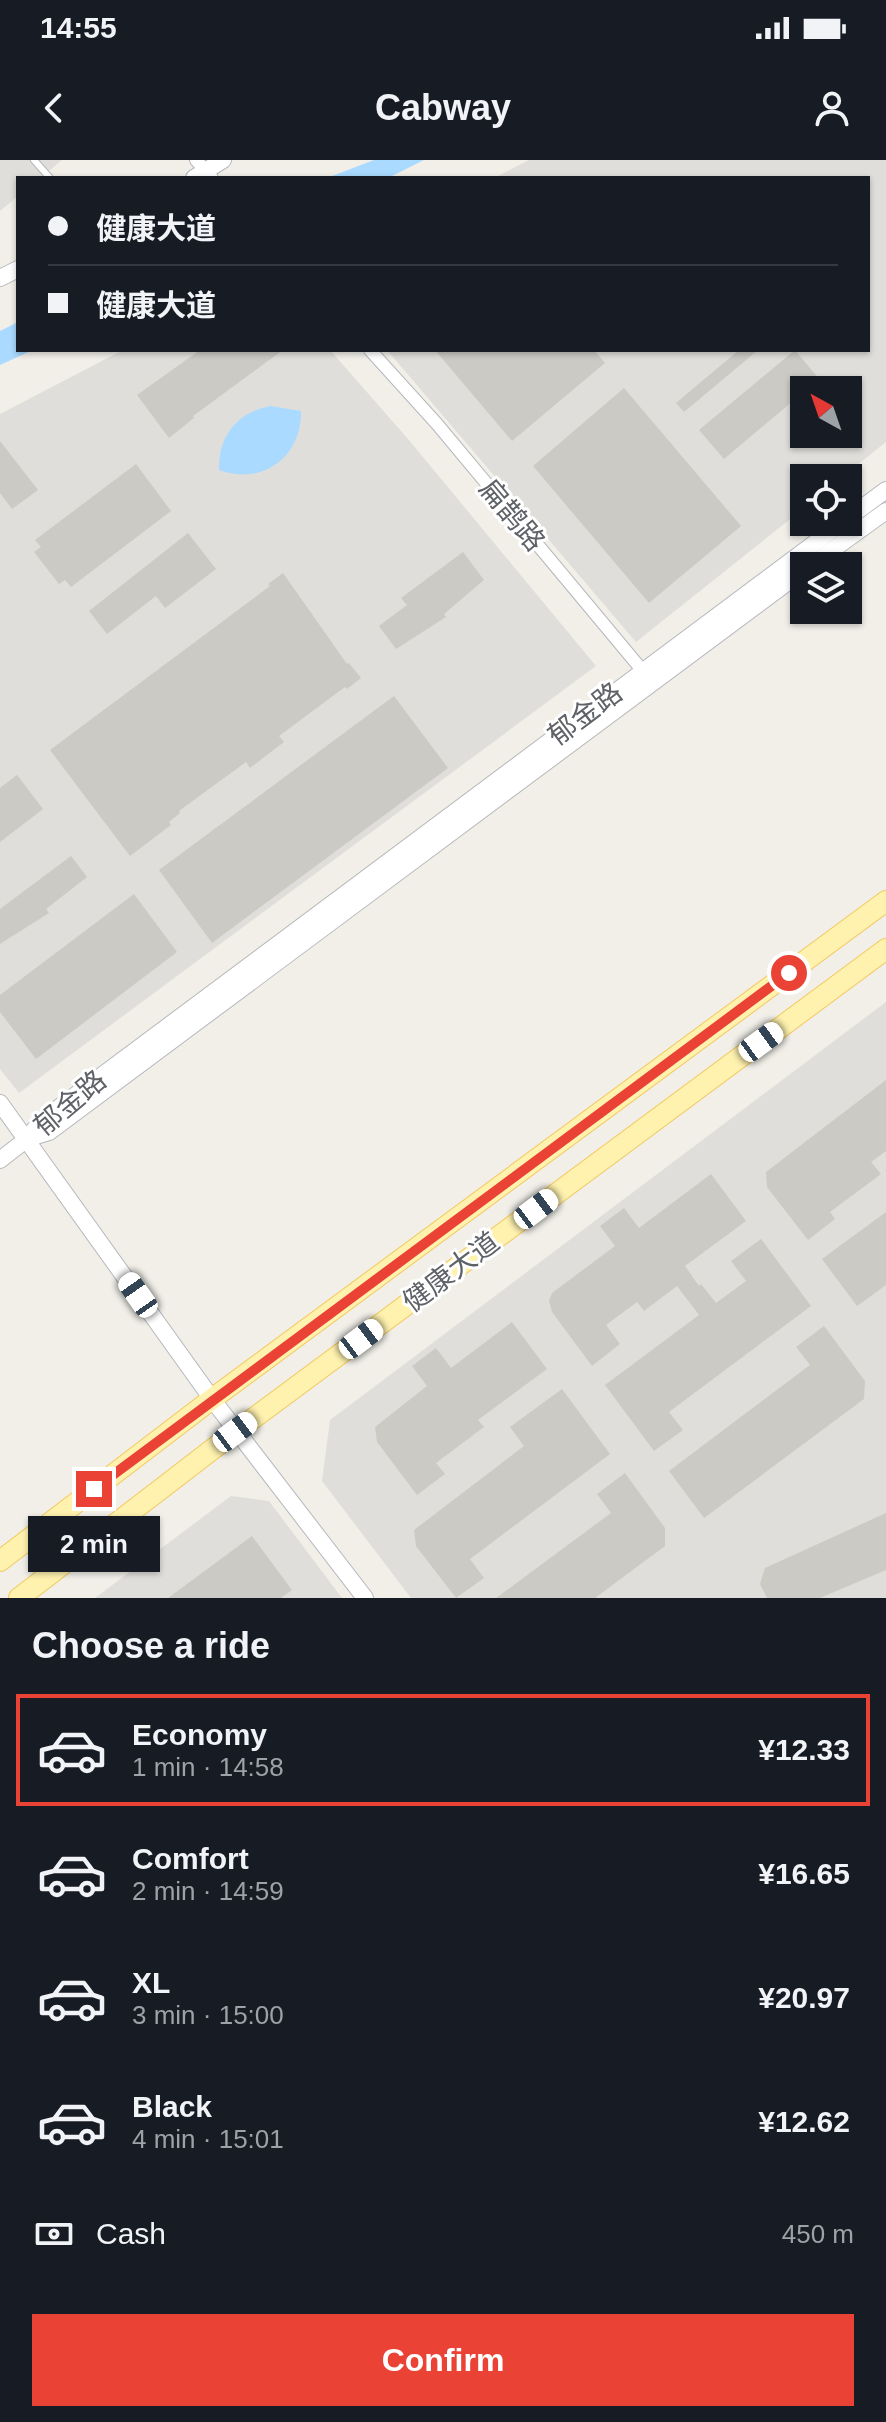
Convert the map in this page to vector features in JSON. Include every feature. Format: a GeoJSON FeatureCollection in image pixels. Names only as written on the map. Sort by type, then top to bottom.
{"type":"FeatureCollection","features":[{"type":"Feature","properties":{"kind":"main road","name":"健康大道"},"geometry":{"type":"LineString","coordinates":[[0,1561],[212,1399],[886,901]]}},
{"type":"Feature","properties":{"kind":"main road","name":"健康大道"},"geometry":{"type":"LineString","coordinates":[[19,1598],[235,1432],[886,949]]}},
{"type":"Feature","properties":{"kind":"street"},"geometry":{"type":"LineString","coordinates":[[202,172],[223,160]]}},
{"type":"Feature","properties":{"kind":"street","name":"扁鹊路"},"geometry":{"type":"LineString","coordinates":[[372,352],[437,424],[647,677]]}},
{"type":"Feature","properties":{"kind":"street"},"geometry":{"type":"LineString","coordinates":[[862,508],[886,490]]}},
{"type":"Feature","properties":{"kind":"street"},"geometry":{"type":"LineString","coordinates":[[829,552],[886,511]]}},
{"type":"Feature","properties":{"kind":"street","name":"郁金路"},"geometry":{"type":"LineString","coordinates":[[0,1160],[27,1139],[49,1132],[647,677],[825,536]]}},
{"type":"Feature","properties":{"kind":"street","name":"郁金路"},"geometry":{"type":"LineString","coordinates":[[647,677],[790,580]]}},
{"type":"Feature","properties":{"kind":"street"},"geometry":{"type":"LineString","coordinates":[[0,1103],[235,1432],[365,1598]]}},
{"type":"Feature","properties":{"kind":"lane"},"geometry":{"type":"LineString","coordinates":[[34,160],[48,176]]}},
{"type":"Feature","properties":{"kind":"shaded area"},"geometry":{"type":"Polygon","coordinates":[[[0,160],[62,160],[42,176],[16,176],[16,198],[0,211],[0,160]]]}},
{"type":"Feature","properties":{"kind":"shaded area"},"geometry":{"type":"Polygon","coordinates":[[[529,160],[886,160],[886,442],[858,464],[790,464],[790,519],[636,642],[389,352],[870,352],[870,176],[498,176],[529,160]]]}},
{"type":"Feature","properties":{"kind":"shaded area"},"geometry":{"type":"Polygon","coordinates":[[[119,352],[332,352],[596,666],[19,1093],[0,1069],[0,414],[119,352]]]}},
{"type":"Feature","properties":{"kind":"shaded area"},"geometry":{"type":"Polygon","coordinates":[[[886,1002],[886,1598],[411,1598],[322,1481],[330,1420],[886,1002]]]}},
{"type":"Feature","properties":{"kind":"shaded area"},"geometry":{"type":"Polygon","coordinates":[[[231,1496],[269,1501],[342,1598],[95,1598],[231,1496]]]}},
{"type":"Feature","properties":{"kind":"water"},"geometry":{"type":"Polygon","coordinates":[[[374,160],[424,160],[392,176],[332,176],[374,160]]]}},
{"type":"Feature","properties":{"kind":"water"},"geometry":{"type":"Polygon","coordinates":[[[16,323],[16,352],[29,352],[0,365],[0,331],[16,323]]]}},
{"type":"Feature","properties":{"kind":"water"},"geometry":{"type":"Polygon","coordinates":[[[271,406],[301,411],[300,427],[287,454],[276,464],[250,474],[219,470],[222,446],[232,428],[248,414],[271,406]]]}},
{"type":"Feature","properties":{"kind":"building"},"geometry":{"type":"Polygon","coordinates":[[[197,352],[280,352],[193,416],[169,438],[137,395],[197,352]]]}},
{"type":"Feature","properties":{"kind":"building"},"geometry":{"type":"Polygon","coordinates":[[[437,352],[596,352],[605,363],[512,441],[437,352]]]}},
{"type":"Feature","properties":{"kind":"building"},"geometry":{"type":"Polygon","coordinates":[[[737,352],[756,352],[684,412],[676,403],[737,352]]]}},
{"type":"Feature","properties":{"kind":"building"},"geometry":{"type":"Polygon","coordinates":[[[793,352],[797,352],[817,376],[790,376],[790,403],[724,459],[699,430],[793,352]]]}},
{"type":"Feature","properties":{"kind":"building"},"geometry":{"type":"Polygon","coordinates":[[[624,388],[741,526],[649,603],[533,466],[624,388]]]}},
{"type":"Feature","properties":{"kind":"building"},"geometry":{"type":"Polygon","coordinates":[[[0,441],[38,490],[12,509],[0,493],[0,441]]]}},
{"type":"Feature","properties":{"kind":"building"},"geometry":{"type":"Polygon","coordinates":[[[136,464],[171,511],[71,587],[65,580],[59,584],[34,552],[41,547],[35,540],[136,464]]]}},
{"type":"Feature","properties":{"kind":"building"},"geometry":{"type":"Polygon","coordinates":[[[188,533],[216,569],[165,608],[156,596],[107,634],[89,611],[188,533]]]}},
{"type":"Feature","properties":{"kind":"building"},"geometry":{"type":"Polygon","coordinates":[[[463,552],[484,580],[444,614],[446,617],[396,649],[379,626],[407,605],[401,598],[463,552]]]}},
{"type":"Feature","properties":{"kind":"building"},"geometry":{"type":"Polygon","coordinates":[[[283,573],[347,664],[361,678],[279,736],[284,742],[250,768],[246,762],[179,811],[169,822],[171,825],[130,856],[50,750],[270,586],[268,584],[283,573]]]}},
{"type":"Feature","properties":{"kind":"building"},"geometry":{"type":"Polygon","coordinates":[[[394,696],[448,768],[212,943],[159,870],[394,696]]]}},
{"type":"Feature","properties":{"kind":"building"},"geometry":{"type":"Polygon","coordinates":[[[17,775],[43,809],[0,842],[0,788],[17,775]]]}},
{"type":"Feature","properties":{"kind":"building"},"geometry":{"type":"Polygon","coordinates":[[[71,856],[87,877],[46,909],[49,913],[0,944],[0,909],[71,856]]]}},
{"type":"Feature","properties":{"kind":"building"},"geometry":{"type":"Polygon","coordinates":[[[134,894],[177,952],[36,1059],[0,1012],[0,995],[134,894]]]}},
{"type":"Feature","properties":{"kind":"building"},"geometry":{"type":"Polygon","coordinates":[[[886,1080],[886,1151],[871,1162],[881,1174],[830,1212],[835,1219],[808,1240],[767,1187],[766,1172],[886,1080]]]}},
{"type":"Feature","properties":{"kind":"building"},"geometry":{"type":"Polygon","coordinates":[[[711,1174],[746,1221],[685,1266],[699,1286],[701,1284],[716,1303],[746,1281],[731,1261],[761,1239],[811,1306],[669,1412],[683,1430],[654,1451],[605,1385],[699,1315],[677,1286],[644,1311],[637,1302],[606,1325],[620,1344],[592,1366],[552,1312],[549,1301],[552,1293],[615,1246],[600,1226],[624,1208],[639,1228],[711,1174]]]}},
{"type":"Feature","properties":{"kind":"building"},"geometry":{"type":"Polygon","coordinates":[[[886,1212],[886,1285],[857,1306],[822,1259],[886,1212]]]}},
{"type":"Feature","properties":{"kind":"building"},"geometry":{"type":"Polygon","coordinates":[[[512,1322],[547,1369],[478,1420],[484,1427],[436,1463],[445,1474],[417,1495],[377,1442],[375,1427],[427,1386],[412,1366],[436,1348],[451,1368],[512,1322]]]}},
{"type":"Feature","properties":{"kind":"building"},"geometry":{"type":"Polygon","coordinates":[[[824,1326],[865,1381],[864,1399],[704,1518],[669,1471],[810,1365],[796,1347],[824,1326]]]}},
{"type":"Feature","properties":{"kind":"building"},"geometry":{"type":"Polygon","coordinates":[[[562,1389],[610,1454],[470,1559],[484,1578],[456,1598],[416,1546],[414,1530],[524,1446],[510,1427],[562,1389]]]}},
{"type":"Feature","properties":{"kind":"building"},"geometry":{"type":"Polygon","coordinates":[[[625,1473],[665,1528],[665,1546],[595,1598],[496,1598],[611,1513],[597,1494],[625,1473]]]}},
{"type":"Feature","properties":{"kind":"building"},"geometry":{"type":"Polygon","coordinates":[[[886,1513],[886,1570],[820,1598],[767,1598],[760,1584],[765,1568],[886,1513]]]}},
{"type":"Feature","properties":{"kind":"building"},"geometry":{"type":"Polygon","coordinates":[[[252,1536],[292,1590],[281,1598],[168,1598],[252,1536]]]}},
{"type":"Feature","properties":{"kind":"route"},"geometry":{"type":"LineString","coordinates":[[94,1489],[789,973]]}}]}
